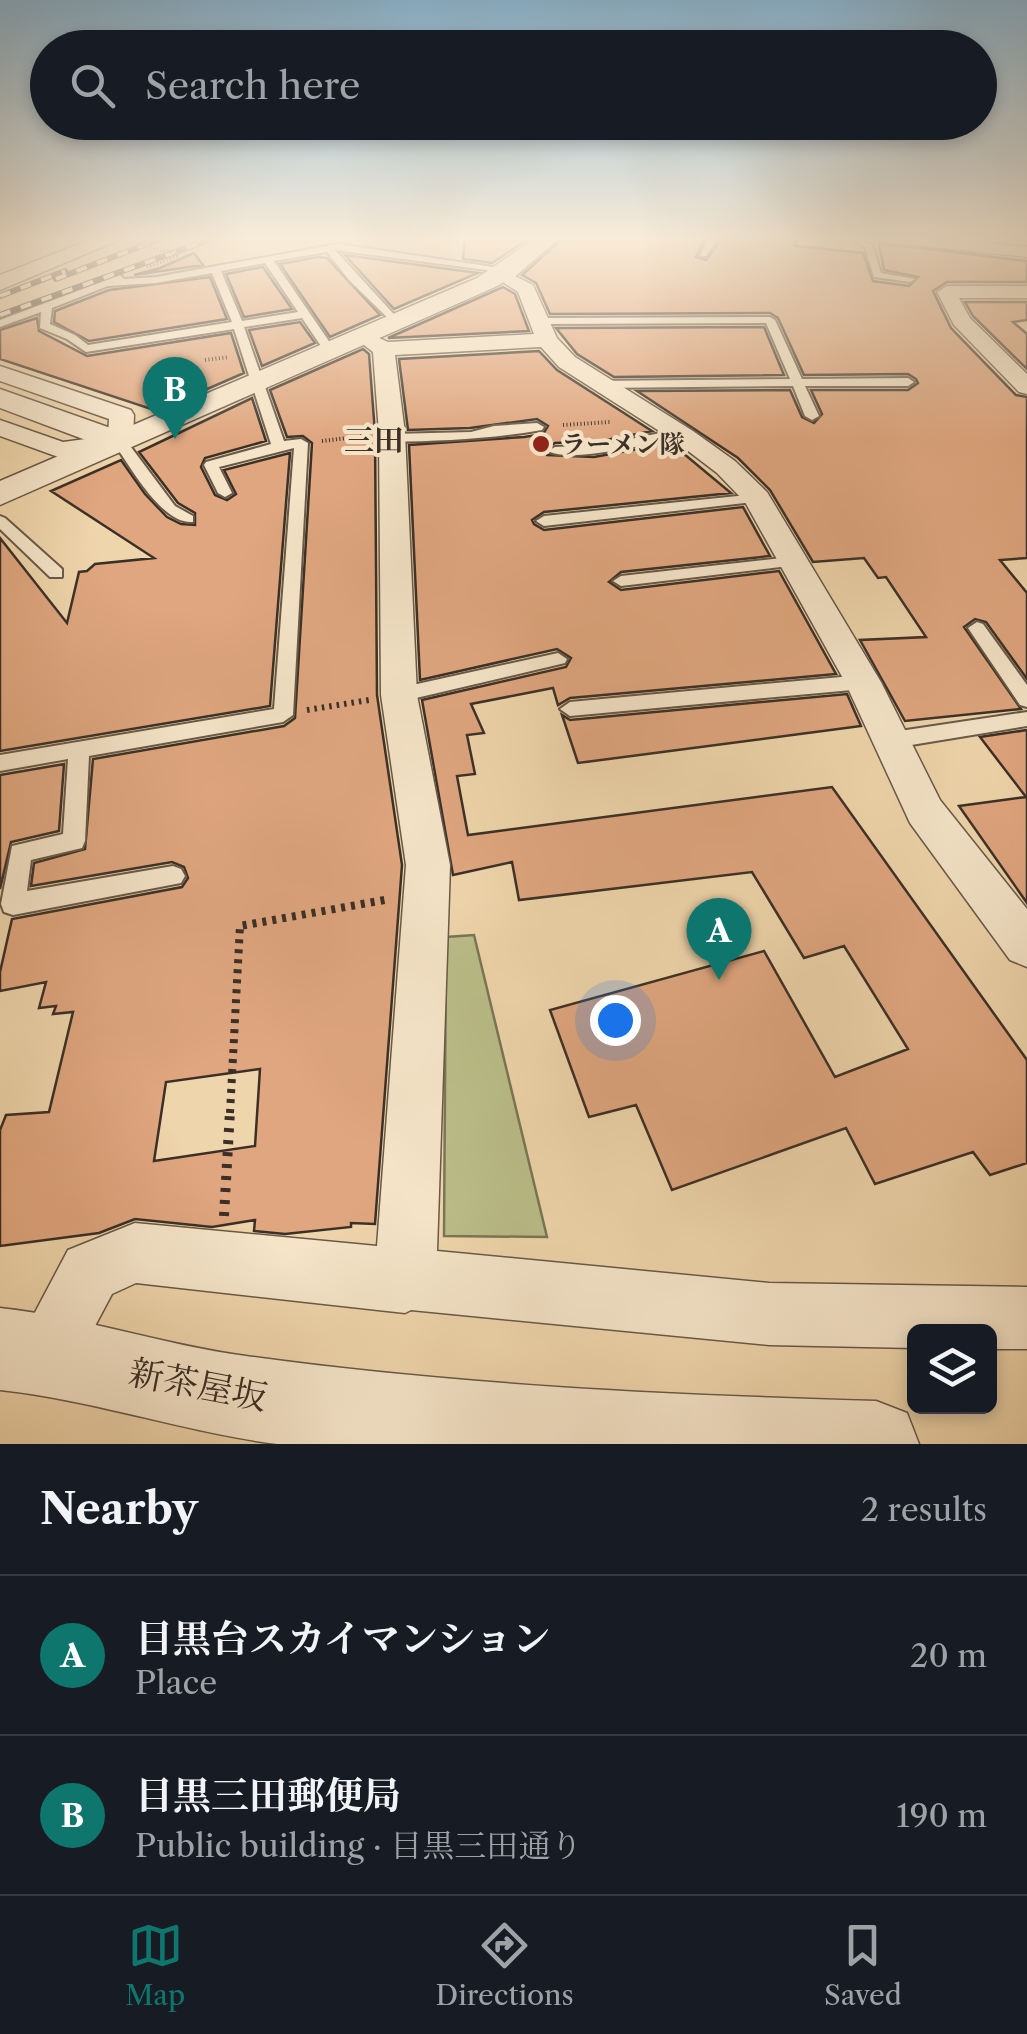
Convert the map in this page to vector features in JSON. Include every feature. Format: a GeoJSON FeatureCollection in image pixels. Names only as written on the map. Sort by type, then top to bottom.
{"type":"FeatureCollection","features":[{"type":"Feature","properties":{"kind":"street"},"geometry":{"type":"LineString","coordinates":[[0,427],[61,450],[257,384],[370,341],[437,307]]}},
{"type":"Feature","properties":{"kind":"street"},"geometry":{"type":"LineString","coordinates":[[535,307],[567,362],[726,467],[757,498],[864,682],[925,811],[1027,946]]}},
{"type":"Feature","properties":{"kind":"street"},"geometry":{"type":"LineString","coordinates":[[954,307],[961,321],[1027,387]]}},
{"type":"Feature","properties":{"kind":"street"},"geometry":{"type":"LineString","coordinates":[[370,341],[545,330]]}},
{"type":"Feature","properties":{"kind":"street"},"geometry":{"type":"LineString","coordinates":[[370,341],[392,435],[400,695],[428,865],[405,1282]]}},
{"type":"Feature","properties":{"kind":"street"},"geometry":{"type":"LineString","coordinates":[[0,374],[122,415],[106,437],[0,494]]}},
{"type":"Feature","properties":{"kind":"street"},"geometry":{"type":"LineString","coordinates":[[0,398],[106,437]]}},
{"type":"Feature","properties":{"kind":"street"},"geometry":{"type":"LineString","coordinates":[[23,1351],[90,1272],[134,1254],[769,1314],[1027,1318]]}},
{"type":"Feature","properties":{"kind":"street","name":"新茶屋坂"},"geometry":{"type":"LineString","coordinates":[[23,1351],[429,1432],[876,1444]]}},
{"type":"Feature","properties":{"kind":"lane"},"geometry":{"type":"LineString","coordinates":[[0,324],[43,307]]}},
{"type":"Feature","properties":{"kind":"lane"},"geometry":{"type":"LineString","coordinates":[[47,307],[44,326],[71,336],[86,349],[304,314],[370,341],[373,307]]}},
{"type":"Feature","properties":{"kind":"lane"},"geometry":{"type":"LineString","coordinates":[[229,307],[250,354],[279,446]]}},
{"type":"Feature","properties":{"kind":"lane"},"geometry":{"type":"LineString","coordinates":[[300,307],[304,314]]}},
{"type":"Feature","properties":{"kind":"lane"},"geometry":{"type":"LineString","coordinates":[[545,330],[770,320],[812,416]]}},
{"type":"Feature","properties":{"kind":"lane"},"geometry":{"type":"LineString","coordinates":[[596,384],[908,382]]}},
{"type":"Feature","properties":{"kind":"lane"},"geometry":{"type":"LineString","coordinates":[[555,451],[602,449],[666,426]]}},
{"type":"Feature","properties":{"kind":"lane"},"geometry":{"type":"LineString","coordinates":[[392,435],[471,436],[536,427]]}},
{"type":"Feature","properties":{"kind":"lane"},"geometry":{"type":"LineString","coordinates":[[106,437],[170,509],[188,519]]}},
{"type":"Feature","properties":{"kind":"lane"},"geometry":{"type":"LineString","coordinates":[[0,763],[283,714],[300,443],[212,465],[225,493]]}},
{"type":"Feature","properties":{"kind":"lane"},"geometry":{"type":"LineString","coordinates":[[544,521],[757,498]]}},
{"type":"Feature","properties":{"kind":"lane"},"geometry":{"type":"LineString","coordinates":[[0,521],[56,573]]}},
{"type":"Feature","properties":{"kind":"lane"},"geometry":{"type":"LineString","coordinates":[[621,581],[791,562]]}},
{"type":"Feature","properties":{"kind":"lane"},"geometry":{"type":"LineString","coordinates":[[977,628],[1027,700]]}},
{"type":"Feature","properties":{"kind":"lane"},"geometry":{"type":"LineString","coordinates":[[400,695],[558,659]]}},
{"type":"Feature","properties":{"kind":"lane"},"geometry":{"type":"LineString","coordinates":[[570,709],[864,682]]}},
{"type":"Feature","properties":{"kind":"lane"},"geometry":{"type":"LineString","coordinates":[[893,740],[1027,719]]}},
{"type":"Feature","properties":{"kind":"lane"},"geometry":{"type":"LineString","coordinates":[[79,749],[74,841],[20,853],[13,904],[173,876]]}},
{"type":"Feature","properties":{"kind":"path"},"geometry":{"type":"LineString","coordinates":[[536,427],[666,426]]}},
{"type":"Feature","properties":{"kind":"path"},"geometry":{"type":"LineString","coordinates":[[300,443],[392,435]]}},
{"type":"Feature","properties":{"kind":"path"},"geometry":{"type":"LineString","coordinates":[[283,714],[400,695]]}},
{"type":"Feature","properties":{"kind":"path"},"geometry":{"type":"LineString","coordinates":[[222,1262],[240,926],[427,892]]}},
{"type":"Feature","properties":{"kind":"green space"},"geometry":{"type":"Polygon","coordinates":[[[474,935],[547,1237],[444,1236],[446,937],[474,935]]]}},
{"type":"Feature","properties":{"kind":"building"},"geometry":{"type":"Polygon","coordinates":[[[64,307],[222,307],[227,319],[89,341],[54,322],[55,311],[64,307]]]}},
{"type":"Feature","properties":{"kind":"building"},"geometry":{"type":"Polygon","coordinates":[[[240,307],[292,309],[244,317],[240,307]]]}},
{"type":"Feature","properties":{"kind":"building"},"geometry":{"type":"Polygon","coordinates":[[[310,307],[373,307],[380,315],[330,337],[310,307]]]}},
{"type":"Feature","properties":{"kind":"building"},"geometry":{"type":"Polygon","coordinates":[[[457,307],[520,307],[529,331],[388,338],[457,307]]]}},
{"type":"Feature","properties":{"kind":"building"},"geometry":{"type":"Polygon","coordinates":[[[547,307],[941,307],[951,328],[1016,395],[1027,397],[1027,558],[1000,560],[1027,593],[1027,679],[986,622],[975,619],[964,627],[1021,709],[905,721],[860,640],[926,637],[886,577],[878,578],[864,558],[813,562],[770,490],[738,458],[637,391],[790,390],[802,417],[814,423],[822,414],[811,390],[908,390],[918,383],[916,379],[908,374],[804,375],[778,318],[770,313],[550,314],[547,307]]]}},
{"type":"Feature","properties":{"kind":"building"},"geometry":{"type":"Polygon","coordinates":[[[968,307],[1027,307],[1027,320],[1013,322],[1027,334],[1027,369],[968,307]]]}},
{"type":"Feature","properties":{"kind":"building"},"geometry":{"type":"Polygon","coordinates":[[[37,318],[39,331],[87,356],[231,333],[244,373],[157,411],[0,359],[0,330],[37,318]]]}},
{"type":"Feature","properties":{"kind":"building"},"geometry":{"type":"Polygon","coordinates":[[[300,322],[315,343],[262,366],[249,330],[300,322]]]}},
{"type":"Feature","properties":{"kind":"building"},"geometry":{"type":"Polygon","coordinates":[[[764,327],[784,375],[614,377],[577,354],[556,328],[764,327]]]}},
{"type":"Feature","properties":{"kind":"building"},"geometry":{"type":"Polygon","coordinates":[[[363,349],[369,354],[375,433],[377,695],[402,865],[375,1224],[351,1223],[351,1227],[285,1234],[254,1231],[255,1220],[212,1227],[135,1219],[99,1233],[0,1246],[0,1130],[6,1115],[49,1112],[73,1012],[53,1014],[56,1006],[39,1008],[46,982],[0,991],[0,972],[12,919],[182,887],[188,878],[184,867],[172,862],[31,886],[34,863],[85,849],[93,759],[284,726],[295,718],[312,443],[303,436],[287,437],[270,390],[363,349]],[[260,1069],[166,1082],[154,1161],[255,1146],[260,1069]]]}},
{"type":"Feature","properties":{"kind":"building"},"geometry":{"type":"Polygon","coordinates":[[[539,351],[557,370],[652,431],[601,441],[555,443],[544,450],[547,455],[594,457],[671,443],[731,493],[544,512],[532,520],[534,524],[544,530],[743,507],[770,556],[621,572],[609,582],[621,590],[779,571],[836,674],[570,698],[558,705],[553,688],[471,704],[484,733],[467,735],[475,774],[457,776],[468,835],[832,787],[1027,1060],[1027,1163],[990,1175],[973,1152],[875,1184],[846,1128],[672,1190],[636,1105],[589,1117],[550,1010],[764,951],[835,1077],[908,1049],[844,946],[804,958],[752,872],[519,900],[512,862],[453,875],[422,700],[566,667],[571,658],[557,649],[420,680],[409,445],[524,437],[543,434],[548,426],[537,419],[470,428],[408,430],[399,359],[539,351]]]}},
{"type":"Feature","properties":{"kind":"building"},"geometry":{"type":"Polygon","coordinates":[[[252,398],[266,441],[205,458],[201,467],[215,495],[227,500],[236,494],[224,470],[290,453],[270,706],[0,751],[0,538],[67,623],[79,572],[95,564],[154,558],[51,491],[121,460],[167,517],[195,525],[195,513],[178,503],[139,452],[252,398]]]}},
{"type":"Feature","properties":{"kind":"building"},"geometry":{"type":"Polygon","coordinates":[[[847,694],[861,726],[578,763],[562,715],[570,720],[847,694]]]}},
{"type":"Feature","properties":{"kind":"building"},"geometry":{"type":"Polygon","coordinates":[[[1027,730],[1027,903],[959,806],[1026,797],[980,737],[1027,730]]]}},
{"type":"Feature","properties":{"kind":"building"},"geometry":{"type":"Polygon","coordinates":[[[64,764],[59,831],[11,842],[0,889],[0,775],[64,764]]]}},
{"type":"Feature","properties":{"kind":"railway"},"geometry":{"type":"LineString","coordinates":[[0,315],[21,307]]}},
{"type":"Feature","properties":{"kind":"place","name":"目黒三田郵便局"},"geometry":{"type":"Point","coordinates":[175,439]}},
{"type":"Feature","properties":{"kind":"place","name":"ラーメン隊"},"geometry":{"type":"Point","coordinates":[541,444]}},
{"type":"Feature","properties":{"kind":"place","name":"目黒台スカイマンション"},"geometry":{"type":"Point","coordinates":[719,980]}},
{"type":"Feature","properties":{"kind":"district","name":"三田"},"geometry":{"type":"Point","coordinates":[374,441]}}]}
